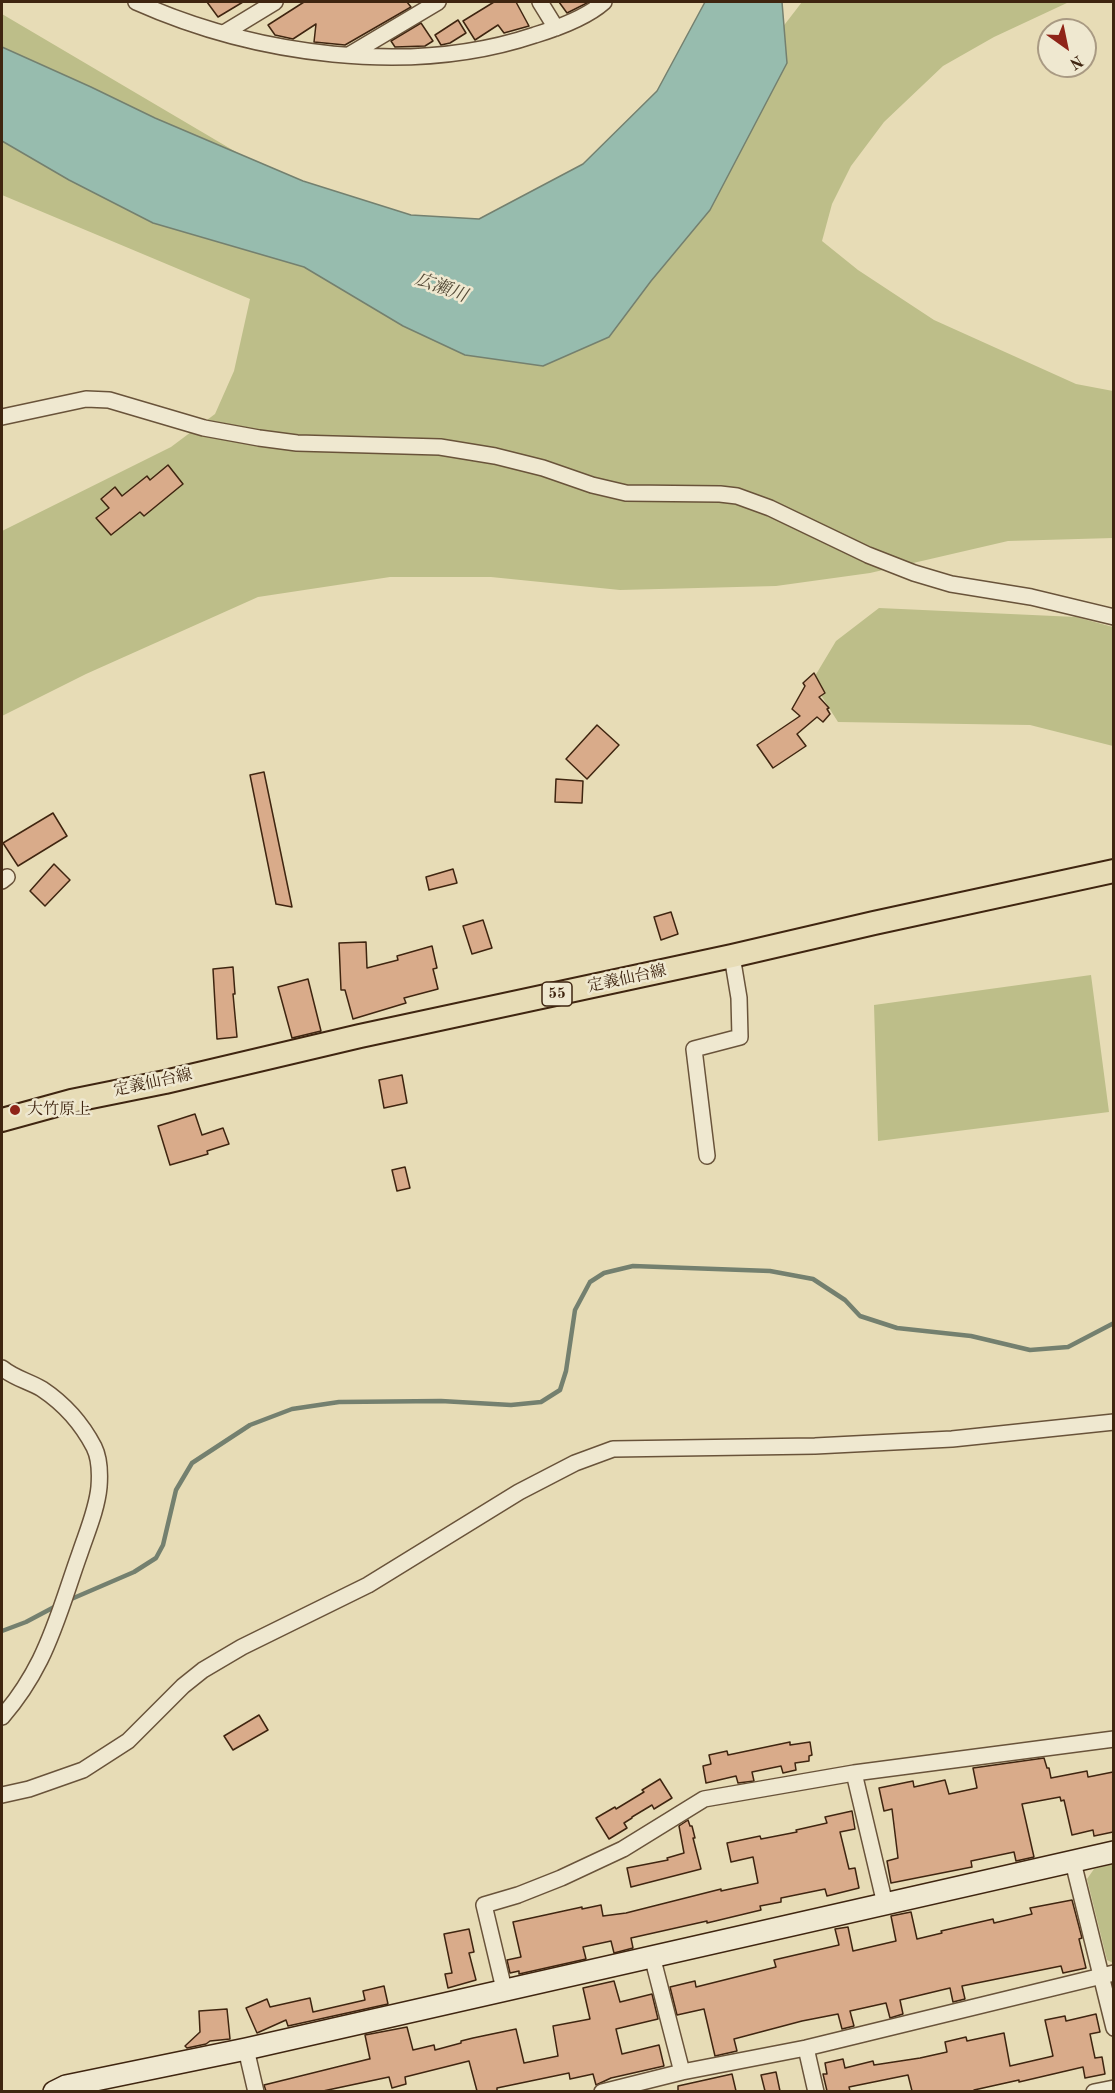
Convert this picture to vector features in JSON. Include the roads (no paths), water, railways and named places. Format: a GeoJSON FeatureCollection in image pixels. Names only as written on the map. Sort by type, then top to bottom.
{"type":"FeatureCollection","features":[{"type":"Feature","properties":{"kind":"main road","name":"定義仙台線"},"geometry":{"type":"LineString","coordinates":[[2,1120],[71,1101],[165,1082],[360,1036],[1113,871]]}},
{"type":"Feature","properties":{"kind":"street"},"geometry":{"type":"LineString","coordinates":[[136,2],[173,17],[224,33],[294,48],[394,58],[463,52],[509,44],[556,28],[597,8],[604,2]]}},
{"type":"Feature","properties":{"kind":"street"},"geometry":{"type":"LineString","coordinates":[[224,33],[274,2]]}},
{"type":"Feature","properties":{"kind":"street"},"geometry":{"type":"LineString","coordinates":[[349,55],[438,2]]}},
{"type":"Feature","properties":{"kind":"street"},"geometry":{"type":"LineString","coordinates":[[540,2],[556,28]]}},
{"type":"Feature","properties":{"kind":"street"},"geometry":{"type":"LineString","coordinates":[[2,417],[86,399],[109,400],[204,428],[259,438],[297,443],[440,447],[495,456],[626,493],[737,496],[770,508],[868,555],[914,573],[951,584],[1031,597],[1113,617]]}},
{"type":"Feature","properties":{"kind":"street"},"geometry":{"type":"LineString","coordinates":[[707,1156],[694,1049],[740,1037],[739,998],[732,956]]}},
{"type":"Feature","properties":{"kind":"street"},"geometry":{"type":"LineString","coordinates":[[2,1368],[13,1377],[40,1388],[79,1424],[95,1450],[100,1471],[99,1490],[94,1510],[60,1615],[39,1662],[2,1717]]}},
{"type":"Feature","properties":{"kind":"street"},"geometry":{"type":"LineString","coordinates":[[2,1795],[29,1789],[83,1770],[128,1741],[183,1686],[203,1670],[242,1647],[368,1585],[519,1492],[575,1463],[613,1449],[815,1446],[952,1439],[1113,1422]]}},
{"type":"Feature","properties":{"kind":"street"},"geometry":{"type":"LineString","coordinates":[[504,1989],[484,1905],[518,1895],[561,1878],[623,1849],[704,1799],[854,1773],[1113,1739]]}},
{"type":"Feature","properties":{"kind":"street"},"geometry":{"type":"LineString","coordinates":[[854,1773],[885,1904]]}},
{"type":"Feature","properties":{"kind":"street"},"geometry":{"type":"LineString","coordinates":[[54,2091],[66,2086],[246,2049],[1113,1852]]}},
{"type":"Feature","properties":{"kind":"street"},"geometry":{"type":"LineString","coordinates":[[1072,1862],[1108,1975],[1113,2028]]}},
{"type":"Feature","properties":{"kind":"street"},"geometry":{"type":"LineString","coordinates":[[652,1956],[682,2072]]}},
{"type":"Feature","properties":{"kind":"street"},"geometry":{"type":"LineString","coordinates":[[602,2091],[682,2072],[806,2048],[1108,1975]]}},
{"type":"Feature","properties":{"kind":"street"},"geometry":{"type":"LineString","coordinates":[[806,2048],[816,2091]]}},
{"type":"Feature","properties":{"kind":"street"},"geometry":{"type":"LineString","coordinates":[[246,2049],[256,2091]]}},
{"type":"Feature","properties":{"kind":"street"},"geometry":{"type":"LineString","coordinates":[[1094,2091],[1113,2088]]}},
{"type":"Feature","properties":{"kind":"water","name":"広瀬川"},"geometry":{"type":"Polygon","coordinates":[[[705,2],[782,2],[787,63],[710,210],[651,281],[609,337],[543,366],[465,355],[403,326],[304,267],[153,223],[69,180],[2,141],[2,47],[155,118],[303,181],[411,215],[479,219],[583,164],[657,91],[705,2]]]}},
{"type":"Feature","properties":{"kind":"waterway"},"geometry":{"type":"LineString","coordinates":[[69,1600],[134,1572],[156,1558],[163,1545],[176,1490],[192,1463],[250,1425],[292,1409],[339,1402],[441,1401],[511,1405],[541,1402],[560,1390],[566,1371],[575,1310],[590,1282],[604,1273],[633,1266],[770,1271],[813,1279],[845,1300],[860,1316],[897,1328],[971,1336],[1030,1350],[1068,1347],[1114,1323]]}},
{"type":"Feature","properties":{"kind":"waterway"},"geometry":{"type":"LineString","coordinates":[[2,1631],[26,1622],[58,1605]]}},
{"type":"Feature","properties":{"kind":"place","name":"大竹原上"},"geometry":{"type":"Point","coordinates":[15,1110]}}]}
